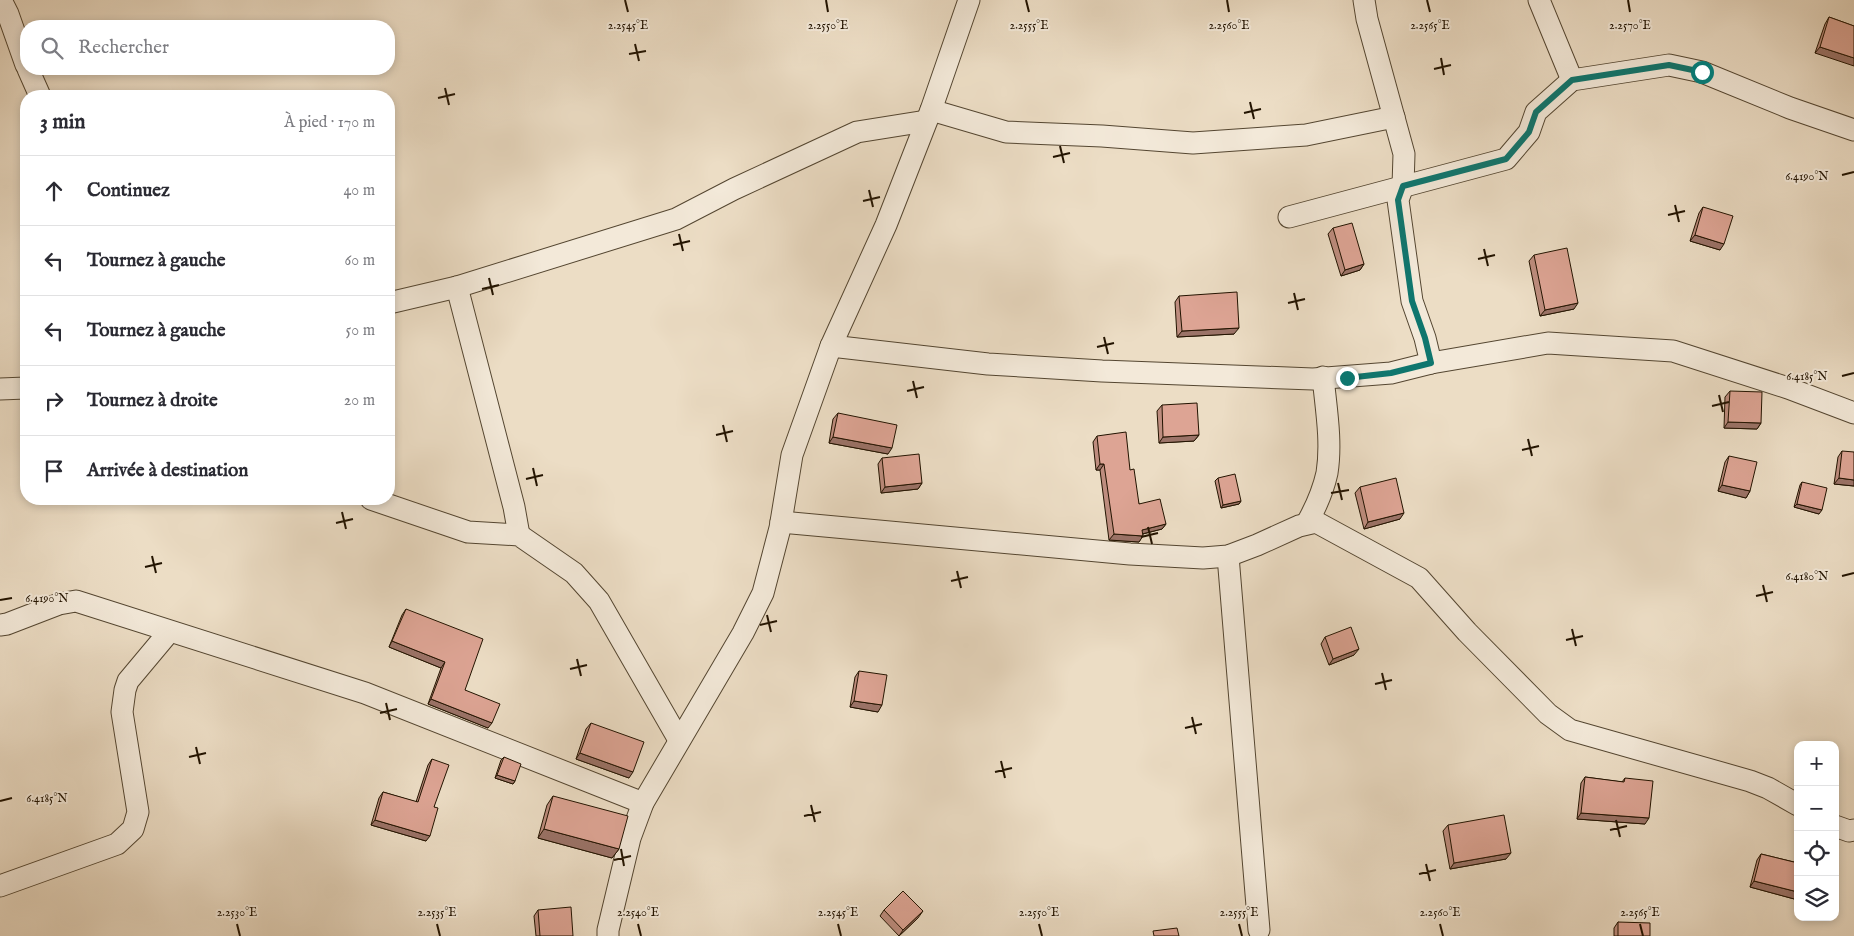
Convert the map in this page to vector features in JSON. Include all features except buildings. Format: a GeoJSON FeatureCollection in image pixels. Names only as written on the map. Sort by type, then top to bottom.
{"type":"FeatureCollection","features":[{"type":"Feature","properties":{"kind":"street"},"geometry":{"type":"LineString","coordinates":[[2,0],[20,48]]}},
{"type":"Feature","properties":{"kind":"street"},"geometry":{"type":"LineString","coordinates":[[608,936],[630,838],[643,803],[743,633],[763,593],[781,522],[792,454],[831,346],[886,225],[969,0]]}},
{"type":"Feature","properties":{"kind":"street"},"geometry":{"type":"LineString","coordinates":[[1364,0],[1367,20],[1404,154],[1403,186],[1398,200],[1412,301],[1425,338],[1431,363]]}},
{"type":"Feature","properties":{"kind":"street"},"geometry":{"type":"LineString","coordinates":[[1539,0],[1572,80]]}},
{"type":"Feature","properties":{"kind":"street"},"geometry":{"type":"LineString","coordinates":[[1289,217],[1506,159],[1529,132],[1536,112],[1572,80],[1669,65],[1702,72],[1790,108],[1854,130]]}},
{"type":"Feature","properties":{"kind":"street"},"geometry":{"type":"LineString","coordinates":[[31,75],[37,90]]}},
{"type":"Feature","properties":{"kind":"street"},"geometry":{"type":"LineString","coordinates":[[395,302],[457,287],[676,219],[734,189],[857,132],[928,115],[1006,132],[1102,136],[1193,143],[1306,134],[1394,117]]}},
{"type":"Feature","properties":{"kind":"street"},"geometry":{"type":"LineString","coordinates":[[457,287],[514,507],[519,535]]}},
{"type":"Feature","properties":{"kind":"street"},"geometry":{"type":"LineString","coordinates":[[831,346],[988,364],[1102,371],[1313,379],[1323,377],[1347,378],[1391,373],[1431,363],[1548,342],[1673,351],[1788,388],[1854,413]]}},
{"type":"Feature","properties":{"kind":"street"},"geometry":{"type":"LineString","coordinates":[[1307,523],[1318,502],[1327,473],[1328,446],[1323,377]]}},
{"type":"Feature","properties":{"kind":"street"},"geometry":{"type":"LineString","coordinates":[[0,389],[20,388]]}},
{"type":"Feature","properties":{"kind":"street"},"geometry":{"type":"LineString","coordinates":[[389,505],[468,532],[519,535],[574,573],[599,601],[679,740]]}},
{"type":"Feature","properties":{"kind":"street"},"geometry":{"type":"LineString","coordinates":[[781,522],[1130,554],[1203,558],[1228,556],[1307,523],[1316,522],[1419,578],[1468,632],[1541,707],[1570,730],[1750,780],[1794,803]]}},
{"type":"Feature","properties":{"kind":"street"},"geometry":{"type":"LineString","coordinates":[[1228,556],[1259,930]]}},
{"type":"Feature","properties":{"kind":"street"},"geometry":{"type":"LineString","coordinates":[[0,625],[59,604],[76,601],[365,693],[643,803]]}},
{"type":"Feature","properties":{"kind":"street"},"geometry":{"type":"LineString","coordinates":[[0,886],[117,844],[133,829],[138,812],[122,712],[125,690],[128,681],[169,632]]}},
{"type":"Feature","properties":{"kind":"street"},"geometry":{"type":"LineString","coordinates":[[1839,827],[1849,831],[1854,830]]}},
{"type":"Feature","properties":{"kind":"route"},"geometry":{"type":"LineString","coordinates":[[1347,378],[1391,373],[1431,363],[1425,338],[1412,301],[1398,200],[1403,186],[1506,159],[1529,132],[1536,112],[1572,80],[1669,65],[1702,72]]}}]}
